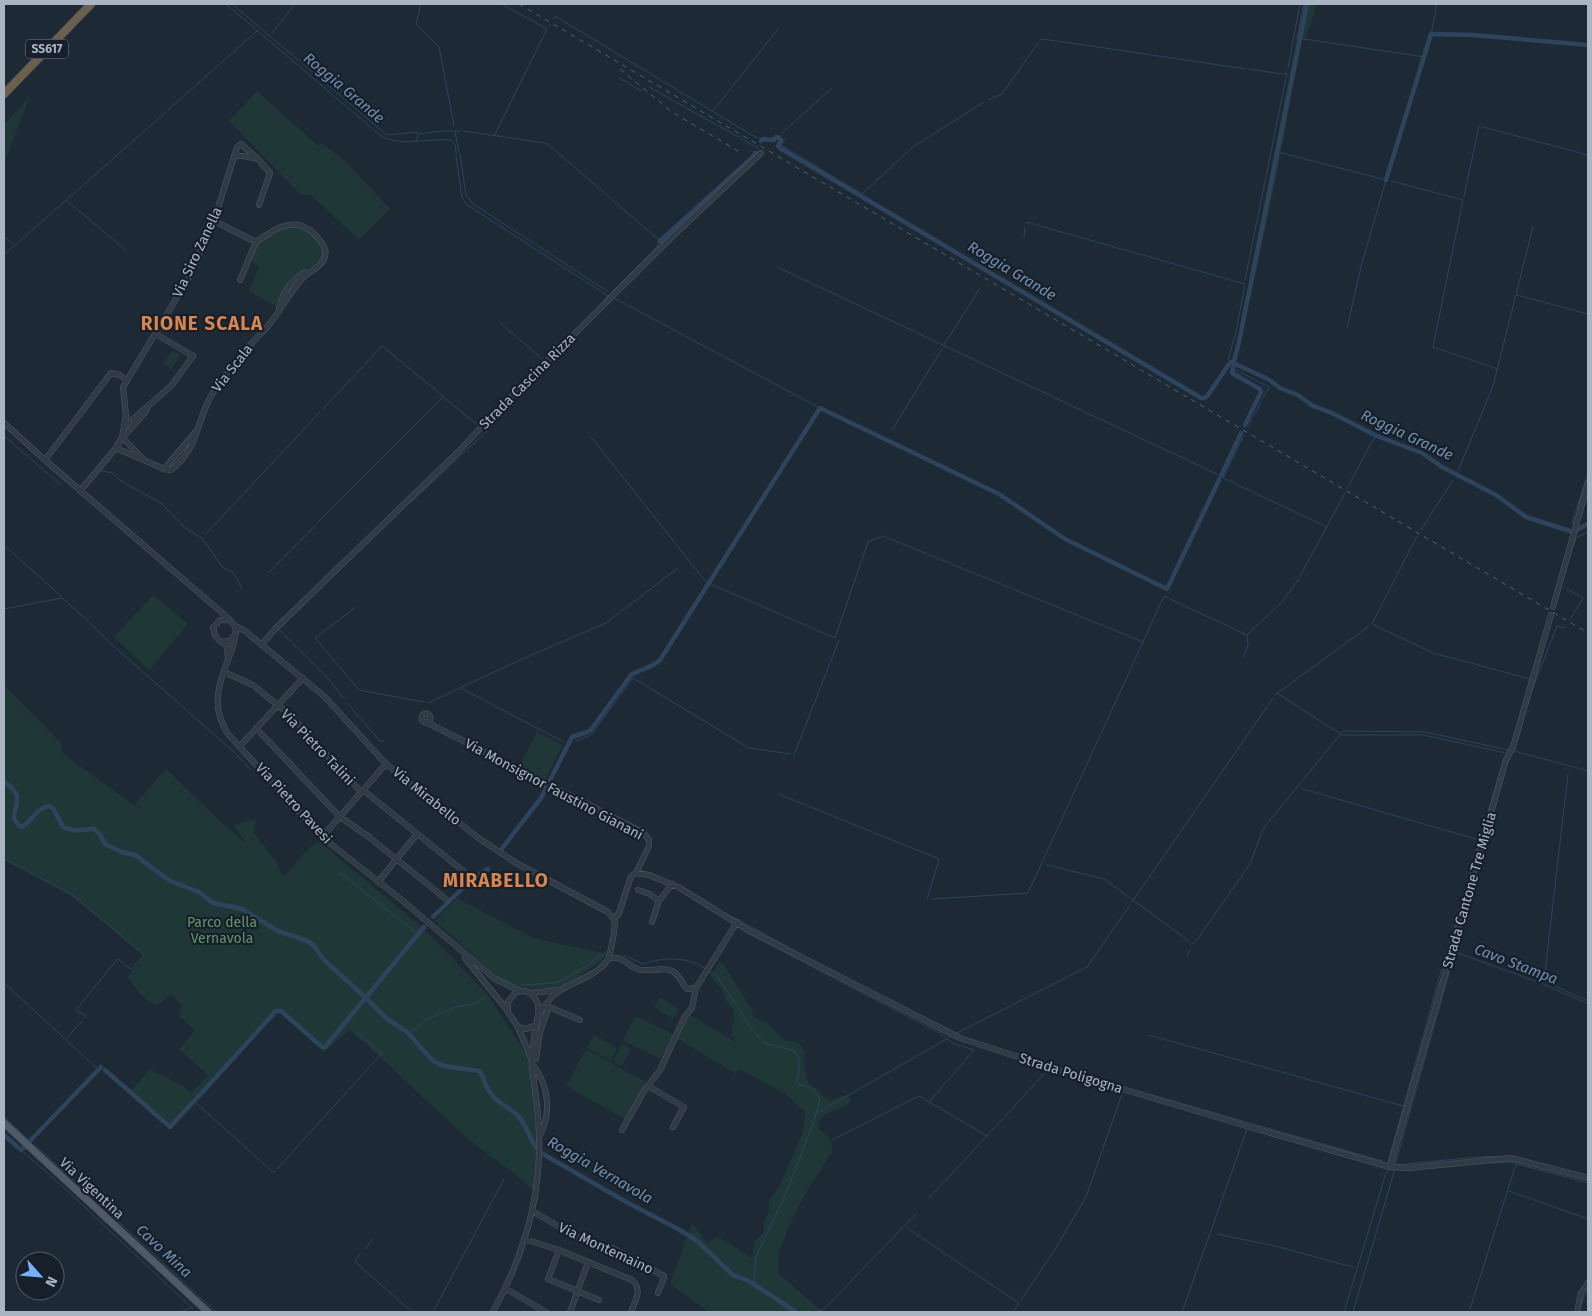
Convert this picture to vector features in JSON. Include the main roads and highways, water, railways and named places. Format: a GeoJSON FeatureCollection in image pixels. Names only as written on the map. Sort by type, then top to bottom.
{"type":"FeatureCollection","features":[{"type":"Feature","properties":{"kind":"highway","name":"SS617"},"geometry":{"type":"LineString","coordinates":[[4,94],[91,4]]}},
{"type":"Feature","properties":{"kind":"main road","name":"Via Vigentina"},"geometry":{"type":"LineString","coordinates":[[4,1123],[208,1312]]}},
{"type":"Feature","properties":{"kind":"waterway","name":"Roggia Grande"},"geometry":{"type":"LineString","coordinates":[[226,4],[381,136],[406,142],[451,140],[455,145],[456,153]]}},
{"type":"Feature","properties":{"kind":"waterway"},"geometry":{"type":"LineString","coordinates":[[232,4],[387,135],[417,132],[419,134]]}},
{"type":"Feature","properties":{"kind":"waterway"},"geometry":{"type":"LineString","coordinates":[[272,33],[295,4]]}},
{"type":"Feature","properties":{"kind":"waterway"},"geometry":{"type":"LineString","coordinates":[[421,4],[416,24],[439,47],[454,125]]}},
{"type":"Feature","properties":{"kind":"waterway"},"geometry":{"type":"LineString","coordinates":[[494,136],[547,29],[502,4]]}},
{"type":"Feature","properties":{"kind":"waterway"},"geometry":{"type":"LineString","coordinates":[[1288,68],[1300,4]]}},
{"type":"Feature","properties":{"kind":"waterway"},"geometry":{"type":"LineString","coordinates":[[1304,4],[1297,38],[1425,57]]}},
{"type":"Feature","properties":{"kind":"waterway"},"geometry":{"type":"LineString","coordinates":[[1234,361],[1307,4]]}},
{"type":"Feature","properties":{"kind":"waterway"},"geometry":{"type":"LineString","coordinates":[[1431,34],[1437,4]]}},
{"type":"Feature","properties":{"kind":"waterway"},"geometry":{"type":"LineString","coordinates":[[554,19],[555,16],[755,137],[763,139]]}},
{"type":"Feature","properties":{"kind":"waterway"},"geometry":{"type":"LineString","coordinates":[[713,111],[778,29]]}},
{"type":"Feature","properties":{"kind":"waterway"},"geometry":{"type":"LineString","coordinates":[[168,110],[257,31]]}},
{"type":"Feature","properties":{"kind":"waterway"},"geometry":{"type":"LineString","coordinates":[[1386,180],[1431,34],[1473,35],[1588,45]]}},
{"type":"Feature","properties":{"kind":"waterway"},"geometry":{"type":"LineString","coordinates":[[1040,40],[1246,69]]}},
{"type":"Feature","properties":{"kind":"waterway"},"geometry":{"type":"LineString","coordinates":[[988,100],[1002,94],[1038,43]]}},
{"type":"Feature","properties":{"kind":"waterway"},"geometry":{"type":"LineString","coordinates":[[1245,280],[1287,73],[1282,74],[1249,69]]}},
{"type":"Feature","properties":{"kind":"waterway"},"geometry":{"type":"LineString","coordinates":[[619,78],[642,91]]}},
{"type":"Feature","properties":{"kind":"waterway"},"geometry":{"type":"LineString","coordinates":[[649,87],[758,148]]}},
{"type":"Feature","properties":{"kind":"waterway"},"geometry":{"type":"LineString","coordinates":[[781,134],[832,88]]}},
{"type":"Feature","properties":{"kind":"waterway"},"geometry":{"type":"LineString","coordinates":[[932,135],[984,102]]}},
{"type":"Feature","properties":{"kind":"waterway"},"geometry":{"type":"LineString","coordinates":[[4,255],[166,112]]}},
{"type":"Feature","properties":{"kind":"waterway"},"geometry":{"type":"LineString","coordinates":[[1464,196],[1479,126],[1481,126]]}},
{"type":"Feature","properties":{"kind":"waterway"},"geometry":{"type":"LineString","coordinates":[[1483,127],[1588,155]]}},
{"type":"Feature","properties":{"kind":"waterway"},"geometry":{"type":"LineString","coordinates":[[416,140],[419,134],[460,131]]}},
{"type":"Feature","properties":{"kind":"waterway","name":"Roggia Grande"},"geometry":{"type":"LineString","coordinates":[[456,156],[462,197],[466,204],[608,296],[657,247],[660,241],[549,145],[463,131]]}},
{"type":"Feature","properties":{"kind":"waterway","name":"Roggia Grande"},"geometry":{"type":"LineString","coordinates":[[455,132],[459,152]]}},
{"type":"Feature","properties":{"kind":"waterway","name":"Roggia Grande"},"geometry":{"type":"LineString","coordinates":[[785,138],[781,145],[862,194],[914,146],[930,136]]}},
{"type":"Feature","properties":{"kind":"waterway","name":"Roggia Grande"},"geometry":{"type":"LineString","coordinates":[[761,141],[763,139],[774,140],[776,137],[779,138]]}},
{"type":"Feature","properties":{"kind":"waterway","name":"Roggia Grande"},"geometry":{"type":"LineString","coordinates":[[781,140],[778,146],[780,148],[1201,398],[1205,398],[1208,395],[1229,364]]}},
{"type":"Feature","properties":{"kind":"waterway"},"geometry":{"type":"LineString","coordinates":[[1278,152],[1386,180],[1362,263],[1347,328]]}},
{"type":"Feature","properties":{"kind":"waterway","name":"Roggia Grande"},"geometry":{"type":"LineString","coordinates":[[660,241],[754,156],[755,153]]}},
{"type":"Feature","properties":{"kind":"waterway","name":"Roggia Grande"},"geometry":{"type":"LineString","coordinates":[[460,154],[466,195],[472,203],[607,291]]}},
{"type":"Feature","properties":{"kind":"waterway"},"geometry":{"type":"LineString","coordinates":[[1391,181],[1463,200],[1433,347],[1498,369]]}},
{"type":"Feature","properties":{"kind":"waterway"},"geometry":{"type":"LineString","coordinates":[[66,200],[122,247]]}},
{"type":"Feature","properties":{"kind":"waterway"},"geometry":{"type":"LineString","coordinates":[[1026,223],[1245,284],[1236,332],[1228,360]]}},
{"type":"Feature","properties":{"kind":"waterway"},"geometry":{"type":"LineString","coordinates":[[1024,236],[1025,227]]}},
{"type":"Feature","properties":{"kind":"waterway"},"geometry":{"type":"LineString","coordinates":[[1458,471],[1493,386],[1533,227]]}},
{"type":"Feature","properties":{"kind":"waterway"},"geometry":{"type":"LineString","coordinates":[[4,236],[14,245]]}},
{"type":"Feature","properties":{"kind":"waterway"},"geometry":{"type":"LineString","coordinates":[[777,267],[1221,476]]}},
{"type":"Feature","properties":{"kind":"waterway"},"geometry":{"type":"LineString","coordinates":[[944,345],[980,288]]}},
{"type":"Feature","properties":{"kind":"waterway"},"geometry":{"type":"LineString","coordinates":[[1517,295],[1588,314]]}},
{"type":"Feature","properties":{"kind":"waterway","name":"Roggia Grande"},"geometry":{"type":"LineString","coordinates":[[599,306],[608,296]]}},
{"type":"Feature","properties":{"kind":"waterway"},"geometry":{"type":"LineString","coordinates":[[614,298],[820,408]]}},
{"type":"Feature","properties":{"kind":"waterway"},"geometry":{"type":"LineString","coordinates":[[500,323],[545,361]]}},
{"type":"Feature","properties":{"kind":"waterway"},"geometry":{"type":"LineString","coordinates":[[323,409],[382,346],[443,396]]}},
{"type":"Feature","properties":{"kind":"waterway","name":"Roggia Grande"},"geometry":{"type":"LineString","coordinates":[[548,357],[559,346]]}},
{"type":"Feature","properties":{"kind":"waterway"},"geometry":{"type":"LineString","coordinates":[[892,430],[942,349]]}},
{"type":"Feature","properties":{"kind":"waterway","name":"Roggia Grande"},"geometry":{"type":"LineString","coordinates":[[1231,362],[1268,379],[1280,388],[1298,395],[1313,406],[1332,413],[1377,436],[1422,453],[1442,467],[1496,495],[1526,517],[1570,531]]}},
{"type":"Feature","properties":{"kind":"waterway"},"geometry":{"type":"LineString","coordinates":[[1233,367],[1232,373],[1260,389],[1261,392],[1245,425]]}},
{"type":"Feature","properties":{"kind":"waterway"},"geometry":{"type":"LineString","coordinates":[[411,502],[488,430],[489,423],[544,368]]}},
{"type":"Feature","properties":{"kind":"waterway"},"geometry":{"type":"LineString","coordinates":[[1232,368],[1269,387],[1248,427]]}},
{"type":"Feature","properties":{"kind":"waterway"},"geometry":{"type":"LineString","coordinates":[[381,459],[443,397],[478,425],[515,390]]}},
{"type":"Feature","properties":{"kind":"waterway"},"geometry":{"type":"LineString","coordinates":[[500,851],[541,798],[572,737],[590,731],[631,675],[660,660],[820,408],[999,494],[1065,539],[1167,589],[1219,480]]}},
{"type":"Feature","properties":{"kind":"waterway"},"geometry":{"type":"LineString","coordinates":[[205,535],[320,412]]}},
{"type":"Feature","properties":{"kind":"waterway"},"geometry":{"type":"LineString","coordinates":[[1221,476],[1241,433]]}},
{"type":"Feature","properties":{"kind":"waterway"},"geometry":{"type":"LineString","coordinates":[[1244,435],[1223,478],[1327,527]]}},
{"type":"Feature","properties":{"kind":"waterway"},"geometry":{"type":"LineString","coordinates":[[4,436],[61,485]]}},
{"type":"Feature","properties":{"kind":"waterway"},"geometry":{"type":"LineString","coordinates":[[1348,487],[1372,441],[1377,436]]}},
{"type":"Feature","properties":{"kind":"waterway"},"geometry":{"type":"LineString","coordinates":[[591,437],[706,582],[835,638],[868,542],[883,536],[1143,642]]}},
{"type":"Feature","properties":{"kind":"waterway"},"geometry":{"type":"LineString","coordinates":[[319,521],[379,461]]}},
{"type":"Feature","properties":{"kind":"waterway"},"geometry":{"type":"LineString","coordinates":[[102,471],[112,473],[121,481],[161,503],[185,528],[203,539],[222,567],[234,573],[242,589]]}},
{"type":"Feature","properties":{"kind":"waterway"},"geometry":{"type":"LineString","coordinates":[[1572,523],[1588,473]]}},
{"type":"Feature","properties":{"kind":"waterway"},"geometry":{"type":"LineString","coordinates":[[1421,530],[1453,480]]}},
{"type":"Feature","properties":{"kind":"waterway"},"geometry":{"type":"LineString","coordinates":[[1170,599],[1247,635],[1282,602],[1298,580],[1345,493]]}},
{"type":"Feature","properties":{"kind":"waterway"},"geometry":{"type":"LineString","coordinates":[[268,573],[317,524]]}},
{"type":"Feature","properties":{"kind":"waterway","name":"Roggia Grande"},"geometry":{"type":"LineString","coordinates":[[1575,531],[1588,524]]}},
{"type":"Feature","properties":{"kind":"waterway"},"geometry":{"type":"LineString","coordinates":[[1570,557],[1576,538],[1588,532]]}},
{"type":"Feature","properties":{"kind":"waterway"},"geometry":{"type":"LineString","coordinates":[[1417,536],[1372,624],[1433,653],[1530,679]]}},
{"type":"Feature","properties":{"kind":"waterway"},"geometry":{"type":"LineString","coordinates":[[4,545],[62,597]]}},
{"type":"Feature","properties":{"kind":"waterway"},"geometry":{"type":"LineString","coordinates":[[428,703],[520,660],[606,623],[678,568]]}},
{"type":"Feature","properties":{"kind":"waterway"},"geometry":{"type":"LineString","coordinates":[[1567,589],[1583,598],[1571,618]]}},
{"type":"Feature","properties":{"kind":"waterway"},"geometry":{"type":"LineString","coordinates":[[932,899],[1028,893],[1164,596],[1168,598]]}},
{"type":"Feature","properties":{"kind":"waterway"},"geometry":{"type":"LineString","coordinates":[[4,609],[62,598],[88,621]]}},
{"type":"Feature","properties":{"kind":"waterway"},"geometry":{"type":"LineString","coordinates":[[356,607],[315,638],[359,690],[424,702]]}},
{"type":"Feature","properties":{"kind":"waterway"},"geometry":{"type":"LineString","coordinates":[[90,623],[110,643],[234,752],[251,770]]}},
{"type":"Feature","properties":{"kind":"waterway"},"geometry":{"type":"LineString","coordinates":[[1566,625],[1564,628],[1557,626],[1532,690],[1514,751],[1588,771]]}},
{"type":"Feature","properties":{"kind":"waterway"},"geometry":{"type":"LineString","coordinates":[[1275,695],[1369,626]]}},
{"type":"Feature","properties":{"kind":"waterway"},"geometry":{"type":"LineString","coordinates":[[278,629],[327,677],[344,699]]}},
{"type":"Feature","properties":{"kind":"waterway"},"geometry":{"type":"LineString","coordinates":[[1243,657],[1248,646],[1247,635]]}},
{"type":"Feature","properties":{"kind":"waterway"},"geometry":{"type":"LineString","coordinates":[[794,755],[839,640]]}},
{"type":"Feature","properties":{"kind":"waterway"},"geometry":{"type":"LineString","coordinates":[[576,741],[591,735],[633,678],[749,748],[791,754]]}},
{"type":"Feature","properties":{"kind":"waterway"},"geometry":{"type":"LineString","coordinates":[[462,689],[564,742]]}},
{"type":"Feature","properties":{"kind":"waterway"},"geometry":{"type":"LineString","coordinates":[[1277,693],[1342,735],[1424,735],[1505,753]]}},
{"type":"Feature","properties":{"kind":"waterway"},"geometry":{"type":"LineString","coordinates":[[1132,902],[1273,698]]}},
{"type":"Feature","properties":{"kind":"waterway"},"geometry":{"type":"LineString","coordinates":[[347,703],[380,741],[384,741]]}},
{"type":"Feature","properties":{"kind":"waterway"},"geometry":{"type":"LineString","coordinates":[[1192,943],[1194,944],[1250,864],[1266,825],[1343,731],[1425,732],[1508,750]]}},
{"type":"Feature","properties":{"kind":"waterway"},"geometry":{"type":"LineString","coordinates":[[1388,1162],[1442,968],[1504,758]]}},
{"type":"Feature","properties":{"kind":"waterway","name":"Cavo Stampa"},"geometry":{"type":"LineString","coordinates":[[1568,774],[1544,981],[1588,1001]]}},
{"type":"Feature","properties":{"kind":"waterway","name":"Roggia Vernavola"},"geometry":{"type":"LineString","coordinates":[[4,782],[13,789],[16,795],[17,801],[14,816],[16,822],[21,827],[37,812],[49,806],[53,808],[63,827],[76,830],[94,829],[101,836],[105,844],[122,852],[135,855],[170,881],[199,892],[213,903],[242,909],[278,931],[308,941],[324,960],[364,996]]}},
{"type":"Feature","properties":{"kind":"waterway"},"geometry":{"type":"LineString","coordinates":[[1303,789],[1479,840]]}},
{"type":"Feature","properties":{"kind":"waterway"},"geometry":{"type":"LineString","coordinates":[[778,794],[937,858],[939,860],[927,899]]}},
{"type":"Feature","properties":{"kind":"waterway"},"geometry":{"type":"LineString","coordinates":[[4,859],[74,896],[144,955],[131,969],[118,959],[115,962],[76,1010],[86,1016],[84,1018]]}},
{"type":"Feature","properties":{"kind":"waterway"},"geometry":{"type":"LineString","coordinates":[[1047,865],[1104,879],[1189,941]]}},
{"type":"Feature","properties":{"kind":"waterway"},"geometry":{"type":"LineString","coordinates":[[475,877],[488,869]]}},
{"type":"Feature","properties":{"kind":"waterway"},"geometry":{"type":"LineString","coordinates":[[339,872],[418,934]]}},
{"type":"Feature","properties":{"kind":"waterway"},"geometry":{"type":"LineString","coordinates":[[433,917],[470,881]]}},
{"type":"Feature","properties":{"kind":"waterway"},"geometry":{"type":"LineString","coordinates":[[955,1034],[1087,967],[1130,905]]}},
{"type":"Feature","properties":{"kind":"waterway"},"geometry":{"type":"LineString","coordinates":[[731,916],[799,953]]}},
{"type":"Feature","properties":{"kind":"waterway"},"geometry":{"type":"LineString","coordinates":[[198,1097],[276,1011],[281,1011],[322,1047],[325,1047],[424,927]]}},
{"type":"Feature","properties":{"kind":"waterway"},"geometry":{"type":"LineString","coordinates":[[744,931],[943,1035],[952,1043],[974,1050],[929,1102],[987,1136],[1044,1074]]}},
{"type":"Feature","properties":{"kind":"waterway"},"geometry":{"type":"LineString","coordinates":[[1187,956],[1190,950]]}},
{"type":"Feature","properties":{"kind":"waterway"},"geometry":{"type":"LineString","coordinates":[[522,985],[555,983],[571,976],[608,951]]}},
{"type":"Feature","properties":{"kind":"waterway","name":"Cavo Stampa"},"geometry":{"type":"LineString","coordinates":[[1512,1156],[1477,1157],[1395,1165],[1455,952],[1541,983],[1588,1004]]}},
{"type":"Feature","properties":{"kind":"waterway"},"geometry":{"type":"LineString","coordinates":[[624,955],[643,964],[675,959],[691,962],[706,969]]}},
{"type":"Feature","properties":{"kind":"waterway"},"geometry":{"type":"LineString","coordinates":[[709,971],[717,976],[751,1028],[764,1043],[795,1051],[799,1062],[797,1081],[800,1085],[812,1089],[820,1099],[814,1121],[789,1186],[756,1257],[754,1285]]}},
{"type":"Feature","properties":{"kind":"waterway"},"geometry":{"type":"LineString","coordinates":[[4,983],[98,1069]]}},
{"type":"Feature","properties":{"kind":"waterway"},"geometry":{"type":"LineString","coordinates":[[407,1032],[414,1030],[427,1019],[456,1007],[474,1004],[486,997]]}},
{"type":"Feature","properties":{"kind":"waterway","name":"Roggia Vernavola"},"geometry":{"type":"LineString","coordinates":[[368,1000],[387,1019],[407,1032],[433,1061],[444,1066],[479,1071],[495,1099],[519,1117],[535,1146],[543,1154],[696,1240],[733,1275],[749,1281],[796,1312]]}},
{"type":"Feature","properties":{"kind":"waterway"},"geometry":{"type":"LineString","coordinates":[[66,1039],[82,1021]]}},
{"type":"Feature","properties":{"kind":"waterway"},"geometry":{"type":"LineString","coordinates":[[277,1169],[382,1053],[356,1032]]}},
{"type":"Feature","properties":{"kind":"waterway"},"geometry":{"type":"LineString","coordinates":[[1149,1035],[1403,1106]]}},
{"type":"Feature","properties":{"kind":"waterway"},"geometry":{"type":"LineString","coordinates":[[817,1113],[952,1036]]}},
{"type":"Feature","properties":{"kind":"waterway"},"geometry":{"type":"LineString","coordinates":[[29,1142],[101,1067]]}},
{"type":"Feature","properties":{"kind":"waterway"},"geometry":{"type":"LineString","coordinates":[[105,1070],[170,1127],[195,1100]]}},
{"type":"Feature","properties":{"kind":"waterway"},"geometry":{"type":"LineString","coordinates":[[1124,1087],[1382,1161]]}},
{"type":"Feature","properties":{"kind":"waterway"},"geometry":{"type":"LineString","coordinates":[[1021,1300],[1057,1246],[1086,1197],[1123,1091]]}},
{"type":"Feature","properties":{"kind":"waterway"},"geometry":{"type":"LineString","coordinates":[[832,1140],[919,1096],[929,1102]]}},
{"type":"Feature","properties":{"kind":"waterway"},"geometry":{"type":"LineString","coordinates":[[194,1101],[273,1172],[275,1171]]}},
{"type":"Feature","properties":{"kind":"waterway"},"geometry":{"type":"LineString","coordinates":[[4,1117],[31,1142]]}},
{"type":"Feature","properties":{"kind":"waterway"},"geometry":{"type":"LineString","coordinates":[[1182,1312],[1247,1129]]}},
{"type":"Feature","properties":{"kind":"waterway"},"geometry":{"type":"LineString","coordinates":[[4,1135],[21,1150],[24,1147]]}},
{"type":"Feature","properties":{"kind":"waterway"},"geometry":{"type":"LineString","coordinates":[[929,1198],[987,1136]]}},
{"type":"Feature","properties":{"kind":"waterway","name":"Cavo Mina"},"geometry":{"type":"LineString","coordinates":[[35,1145],[216,1312]]}},
{"type":"Feature","properties":{"kind":"waterway"},"geometry":{"type":"LineString","coordinates":[[21,1150],[193,1309]]}},
{"type":"Feature","properties":{"kind":"waterway"},"geometry":{"type":"LineString","coordinates":[[1489,1163],[1510,1162],[1588,1183]]}},
{"type":"Feature","properties":{"kind":"waterway"},"geometry":{"type":"LineString","coordinates":[[1470,1309],[1516,1164]]}},
{"type":"Feature","properties":{"kind":"waterway"},"geometry":{"type":"LineString","coordinates":[[1344,1312],[1386,1173],[1389,1170],[1408,1170]]}},
{"type":"Feature","properties":{"kind":"waterway"},"geometry":{"type":"LineString","coordinates":[[1353,1312],[1394,1172]]}},
{"type":"Feature","properties":{"kind":"waterway"},"geometry":{"type":"LineString","coordinates":[[433,1312],[504,1179]]}},
{"type":"Feature","properties":{"kind":"waterway"},"geometry":{"type":"LineString","coordinates":[[1509,1191],[1588,1219]]}},
{"type":"Feature","properties":{"kind":"waterway"},"geometry":{"type":"LineString","coordinates":[[818,1312],[825,1308],[916,1214]]}},
{"type":"Feature","properties":{"kind":"waterway"},"geometry":{"type":"LineString","coordinates":[[907,1228],[1019,1303],[1013,1312]]}},
{"type":"Feature","properties":{"kind":"waterway"},"geometry":{"type":"LineString","coordinates":[[1217,1234],[1275,1246],[1353,1267]]}},
{"type":"Feature","properties":{"kind":"waterway"},"geometry":{"type":"LineString","coordinates":[[365,1249],[373,1239]]}},
{"type":"Feature","properties":{"kind":"waterway"},"geometry":{"type":"LineString","coordinates":[[360,1254],[355,1262],[412,1312]]}},
{"type":"Feature","properties":{"kind":"waterway"},"geometry":{"type":"LineString","coordinates":[[1580,1310],[1588,1290]]}},
{"type":"Feature","properties":{"kind":"waterway"},"geometry":{"type":"LineString","coordinates":[[180,1312],[191,1308]]}},
{"type":"Feature","properties":{"kind":"railway"},"geometry":{"type":"LineString","coordinates":[[519,4],[1588,633]]}},
{"type":"Feature","properties":{"kind":"railway"},"geometry":{"type":"LineString","coordinates":[[620,69],[672,112],[738,151]]}},
{"type":"Feature","properties":{"kind":"district","name":"RIONE SCALA"},"geometry":{"type":"Point","coordinates":[202,323]}},
{"type":"Feature","properties":{"kind":"district","name":"MIRABELLO"},"geometry":{"type":"Point","coordinates":[496,880]}},
{"type":"Feature","properties":{"kind":"park label","name":"Parco della Vernavola"},"geometry":{"type":"Point","coordinates":[222,930]}}]}
